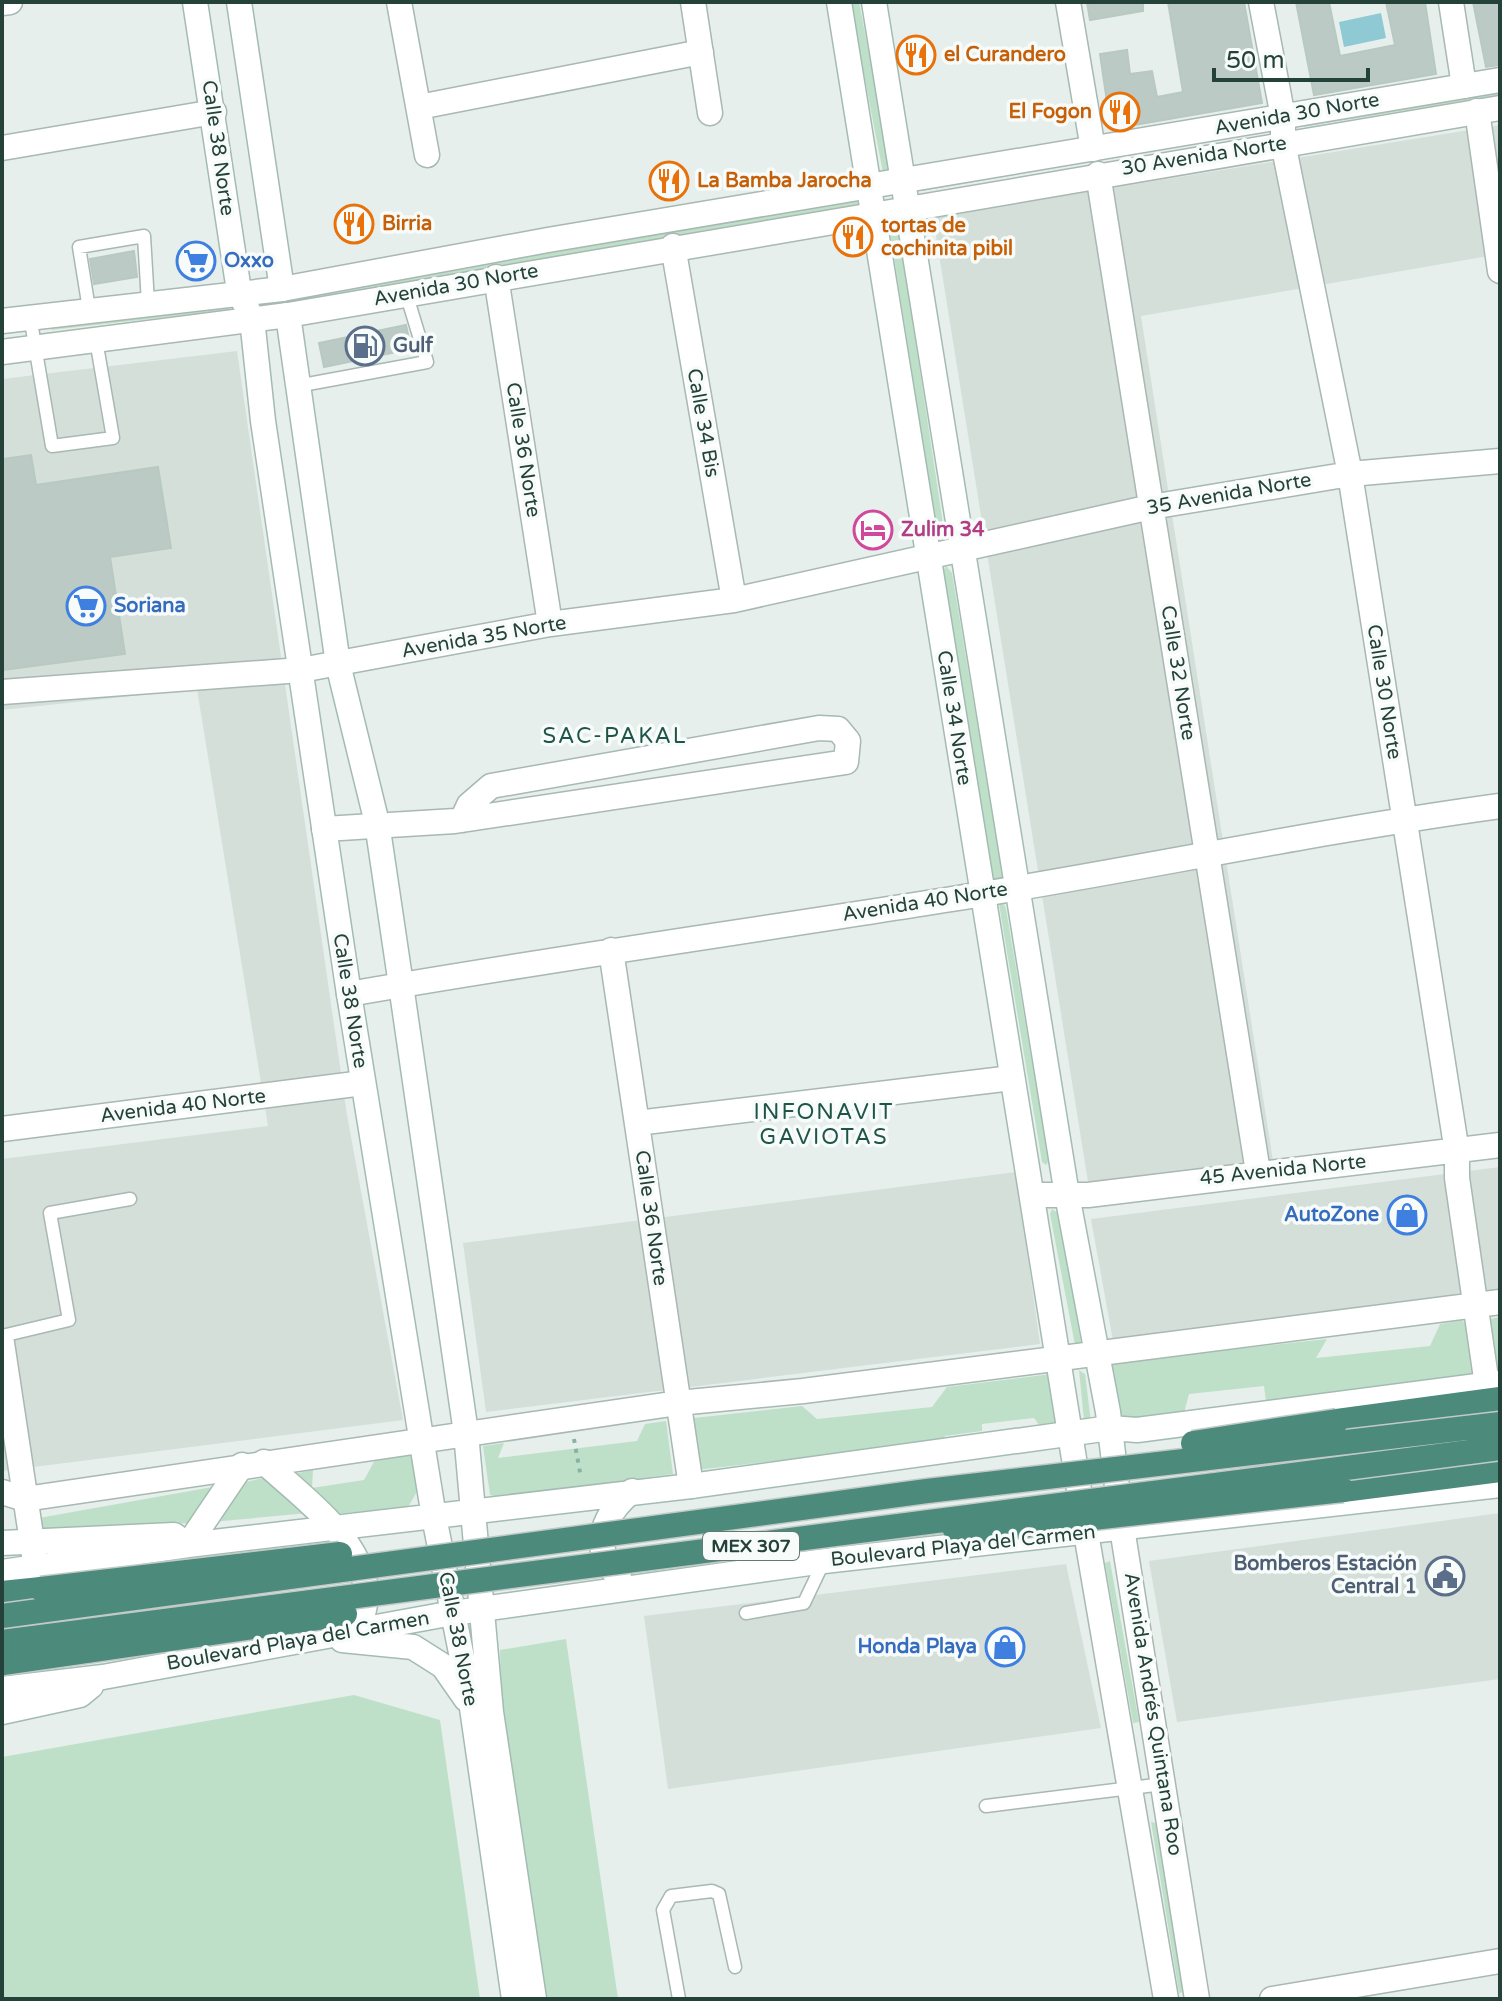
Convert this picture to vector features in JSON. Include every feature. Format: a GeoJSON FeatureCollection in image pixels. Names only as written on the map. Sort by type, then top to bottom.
{"type":"FeatureCollection","features":[{"type":"Feature","properties":{"kind":"highway"},"geometry":{"type":"LineString","coordinates":[[927,1491],[981,1469],[1219,1440],[1337,1421],[1496,1389]]}},
{"type":"Feature","properties":{"kind":"highway","name":"MEX 307"},"geometry":{"type":"LineString","coordinates":[[2,1616],[927,1491],[1500,1424]]}},
{"type":"Feature","properties":{"kind":"highway","name":"MEX 307"},"geometry":{"type":"LineString","coordinates":[[2,1656],[342,1615],[427,1588],[916,1525],[986,1512],[1500,1448]]}},
{"type":"Feature","properties":{"kind":"highway"},"geometry":{"type":"LineString","coordinates":[[916,1525],[987,1530],[1500,1470]]}},
{"type":"Feature","properties":{"kind":"highway"},"geometry":{"type":"LineString","coordinates":[[2,1593],[38,1578],[324,1555],[388,1552],[418,1558]]}},
{"type":"Feature","properties":{"kind":"street"},"geometry":{"type":"LineString","coordinates":[[2,3],[10,2]]}},
{"type":"Feature","properties":{"kind":"street","name":"Calle 38 Norte"},"geometry":{"type":"LineString","coordinates":[[195,2],[239,291],[252,319],[263,421],[349,994],[434,1517],[472,1708],[514,1999]]}},
{"type":"Feature","properties":{"kind":"street","name":"Calle 38 Norte"},"geometry":{"type":"LineString","coordinates":[[239,2],[338,664],[377,823],[401,985],[466,1433],[480,1609],[534,1999]]}},
{"type":"Feature","properties":{"kind":"street"},"geometry":{"type":"LineString","coordinates":[[399,2],[427,155]]}},
{"type":"Feature","properties":{"kind":"street"},"geometry":{"type":"LineString","coordinates":[[693,2],[710,113]]}},
{"type":"Feature","properties":{"kind":"street","name":"Calle 34 Norte"},"geometry":{"type":"LineString","coordinates":[[839,2],[1072,1433]]}},
{"type":"Feature","properties":{"kind":"street","name":"Calle 34 Norte"},"geometry":{"type":"LineString","coordinates":[[874,2],[1016,888],[1067,1195],[1110,1428]]}},
{"type":"Feature","properties":{"kind":"street"},"geometry":{"type":"LineString","coordinates":[[1068,2],[1093,149]]}},
{"type":"Feature","properties":{"kind":"street","name":"Calle 30 Norte"},"geometry":{"type":"LineString","coordinates":[[1261,2],[1283,117],[1283,143],[1350,474],[1457,1152],[1474,1306],[1496,1389]]}},
{"type":"Feature","properties":{"kind":"street"},"geometry":{"type":"LineString","coordinates":[[1451,2],[1464,86]]}},
{"type":"Feature","properties":{"kind":"street"},"geometry":{"type":"LineString","coordinates":[[419,107],[701,52]]}},
{"type":"Feature","properties":{"kind":"street","name":"Avenida 30 Norte"},"geometry":{"type":"LineString","coordinates":[[1093,149],[1500,80]]}},
{"type":"Feature","properties":{"kind":"street"},"geometry":{"type":"LineString","coordinates":[[1489,109],[1500,271]]}},
{"type":"Feature","properties":{"kind":"street","name":"30 Avenida Norte"},"geometry":{"type":"LineString","coordinates":[[908,208],[1489,109]]}},
{"type":"Feature","properties":{"kind":"street"},"geometry":{"type":"LineString","coordinates":[[2,148],[214,112]]}},
{"type":"Feature","properties":{"kind":"street","name":"30 Avenida Norte"},"geometry":{"type":"LineString","coordinates":[[905,182],[1093,149]]}},
{"type":"Feature","properties":{"kind":"street","name":"Calle 32 Norte"},"geometry":{"type":"LineString","coordinates":[[1098,174],[1258,1172]]}},
{"type":"Feature","properties":{"kind":"street","name":"Avenida 30 Norte"},"geometry":{"type":"LineString","coordinates":[[2,321],[239,291],[282,289],[548,240],[905,182]]}},
{"type":"Feature","properties":{"kind":"street","name":"Avenida 30 Norte"},"geometry":{"type":"LineString","coordinates":[[2,352],[288,315],[673,246],[908,208]]}},
{"type":"Feature","properties":{"kind":"street","name":"Calle 34 Bis"},"geometry":{"type":"LineString","coordinates":[[673,246],[734,600]]}},
{"type":"Feature","properties":{"kind":"street","name":"Calle 36 Norte"},"geometry":{"type":"LineString","coordinates":[[496,277],[550,624]]}},
{"type":"Feature","properties":{"kind":"street","name":"35 Avenida Norte"},"geometry":{"type":"LineString","coordinates":[[962,549],[1151,507],[1350,474],[1500,461]]}},
{"type":"Feature","properties":{"kind":"street","name":"Avenida 35 Norte"},"geometry":{"type":"LineString","coordinates":[[2,692],[301,670],[550,624],[734,600],[962,549]]}},
{"type":"Feature","properties":{"kind":"street"},"geometry":{"type":"LineString","coordinates":[[324,829],[377,823],[462,820],[738,776],[843,764],[849,757],[848,741],[838,729],[819,728],[491,786],[469,805],[462,820]]}},
{"type":"Feature","properties":{"kind":"street","name":"Avenida 40 Norte"},"geometry":{"type":"LineString","coordinates":[[349,994],[611,950],[982,894],[1403,819],[1500,806]]}},
{"type":"Feature","properties":{"kind":"street","name":"Calle 36 Norte"},"geometry":{"type":"LineString","coordinates":[[611,950],[691,1486]]}},
{"type":"Feature","properties":{"kind":"street"},"geometry":{"type":"LineString","coordinates":[[637,1123],[1012,1078]]}},
{"type":"Feature","properties":{"kind":"street","name":"Avenida 40 Norte"},"geometry":{"type":"LineString","coordinates":[[2,1129],[363,1083]]}},
{"type":"Feature","properties":{"kind":"street","name":"45 Avenida Norte"},"geometry":{"type":"LineString","coordinates":[[1034,1195],[1067,1195],[1500,1145]]}},
{"type":"Feature","properties":{"kind":"street"},"geometry":{"type":"LineString","coordinates":[[13,1496],[678,1403],[1098,1354],[1500,1302]]}},
{"type":"Feature","properties":{"kind":"street"},"geometry":{"type":"LineString","coordinates":[[2,1343],[13,1496],[31,1541],[38,1578]]}},
{"type":"Feature","properties":{"kind":"street"},"geometry":{"type":"LineString","coordinates":[[2,1572],[38,1578],[188,1545],[691,1486],[1110,1428],[1137,1430],[1496,1389]]}},
{"type":"Feature","properties":{"kind":"street","name":"Avenida Andrés Quintana Roo"},"geometry":{"type":"LineString","coordinates":[[1110,1428],[1122,1528],[1197,1999]]}},
{"type":"Feature","properties":{"kind":"street","name":"Avenida Andrés Quintana Roo"},"geometry":{"type":"LineString","coordinates":[[1072,1433],[1128,1787],[1166,1999]]}},
{"type":"Feature","properties":{"kind":"street"},"geometry":{"type":"LineString","coordinates":[[253,1463],[335,1528],[353,1554],[367,1589],[362,1618],[328,1637]]}},
{"type":"Feature","properties":{"kind":"street"},"geometry":{"type":"LineString","coordinates":[[188,1545],[253,1463]]}},
{"type":"Feature","properties":{"kind":"street","name":"Boulevard Playa del Carmen"},"geometry":{"type":"LineString","coordinates":[[2,1689],[103,1677],[453,1613],[824,1561],[1500,1485]]}},
{"type":"Feature","properties":{"kind":"street"},"geometry":{"type":"LineString","coordinates":[[632,1491],[615,1505],[602,1527],[600,1549],[617,1576],[648,1587]]}},
{"type":"Feature","properties":{"kind":"street"},"geometry":{"type":"LineString","coordinates":[[2,1543],[174,1535],[188,1545]]}},
{"type":"Feature","properties":{"kind":"street"},"geometry":{"type":"LineString","coordinates":[[328,1637],[353,1643],[413,1647],[443,1666],[472,1708]]}},
{"type":"Feature","properties":{"kind":"street"},"geometry":{"type":"LineString","coordinates":[[2,1712],[80,1695],[103,1677]]}},
{"type":"Feature","properties":{"kind":"street"},"geometry":{"type":"LineString","coordinates":[[1272,1999],[1394,1989],[1500,1961]]}},
{"type":"Feature","properties":{"kind":"lane"},"geometry":{"type":"LineString","coordinates":[[89,309],[79,247],[144,236],[148,303]]}},
{"type":"Feature","properties":{"kind":"lane"},"geometry":{"type":"LineString","coordinates":[[295,386],[427,362],[406,293]]}},
{"type":"Feature","properties":{"kind":"lane"},"geometry":{"type":"LineString","coordinates":[[30,316],[52,446],[113,438],[96,340]]}},
{"type":"Feature","properties":{"kind":"lane"},"geometry":{"type":"LineString","coordinates":[[2,1336],[69,1320],[50,1213],[130,1199]]}},
{"type":"Feature","properties":{"kind":"lane"},"geometry":{"type":"LineString","coordinates":[[746,1613],[804,1603],[824,1561]]}},
{"type":"Feature","properties":{"kind":"lane"},"geometry":{"type":"LineString","coordinates":[[986,1806],[1163,1784]]}},
{"type":"Feature","properties":{"kind":"lane"},"geometry":{"type":"LineString","coordinates":[[679,1999],[663,1910],[671,1896],[712,1891],[719,1894],[735,1967]]}},
{"type":"Feature","properties":{"kind":"shaded area"},"geometry":{"type":"Polygon","coordinates":[[[1500,125],[1500,254],[1141,316],[1273,1161],[1089,1188],[933,217],[1500,125]]]}},
{"type":"Feature","properties":{"kind":"shaded area"},"geometry":{"type":"Polygon","coordinates":[[[237,351],[347,1115],[403,1420],[2,1471],[2,1159],[268,1126],[197,689],[2,710],[2,379],[237,351]]]}},
{"type":"Feature","properties":{"kind":"shaded area"},"geometry":{"type":"Polygon","coordinates":[[[1500,1167],[1500,1289],[1113,1341],[1091,1219],[1500,1167]]]}},
{"type":"Feature","properties":{"kind":"shaded area"},"geometry":{"type":"Polygon","coordinates":[[[1016,1172],[1040,1344],[486,1412],[463,1243],[1016,1172]]]}},
{"type":"Feature","properties":{"kind":"shaded area"},"geometry":{"type":"Polygon","coordinates":[[[1500,1513],[1500,1679],[1177,1722],[1149,1561],[1500,1513]]]}},
{"type":"Feature","properties":{"kind":"shaded area"},"geometry":{"type":"Polygon","coordinates":[[[1066,1564],[1101,1728],[668,1789],[644,1616],[1066,1564]]]}},
{"type":"Feature","properties":{"kind":"green space"},"geometry":{"type":"Polygon","coordinates":[[[850,2],[859,2],[893,177],[884,178],[850,2]]]}},
{"type":"Feature","properties":{"kind":"green space"},"geometry":{"type":"Polygon","coordinates":[[[1500,91],[1500,95],[1303,127],[1306,124],[1500,91]]]}},
{"type":"Feature","properties":{"kind":"green space"},"geometry":{"type":"Polygon","coordinates":[[[1258,133],[922,191],[925,188],[1258,133]]]}},
{"type":"Feature","properties":{"kind":"green space"},"geometry":{"type":"Polygon","coordinates":[[[855,200],[860,204],[304,300],[301,296],[855,200]]]}},
{"type":"Feature","properties":{"kind":"green space"},"geometry":{"type":"Polygon","coordinates":[[[892,221],[898,225],[945,537],[940,538],[889,225],[892,221]]]}},
{"type":"Feature","properties":{"kind":"green space"},"geometry":{"type":"Polygon","coordinates":[[[228,304],[229,310],[51,330],[54,326],[228,304]]]}},
{"type":"Feature","properties":{"kind":"green space"},"geometry":{"type":"Polygon","coordinates":[[[946,566],[952,573],[1003,879],[994,880],[943,571],[946,566]]]}},
{"type":"Feature","properties":{"kind":"green space"},"geometry":{"type":"Polygon","coordinates":[[[999,904],[1004,904],[1006,909],[1049,1161],[1046,1165],[1042,1162],[999,904]]]}},
{"type":"Feature","properties":{"kind":"green space"},"geometry":{"type":"Polygon","coordinates":[[[1052,1209],[1058,1213],[1081,1342],[1075,1345],[1050,1214],[1052,1209]]]}},
{"type":"Feature","properties":{"kind":"green space"},"geometry":{"type":"Polygon","coordinates":[[[1500,1317],[1500,1374],[1499,1374],[1490,1319],[1500,1317]]]}},
{"type":"Feature","properties":{"kind":"green space"},"geometry":{"type":"Polygon","coordinates":[[[1462,1320],[1466,1325],[1475,1376],[1266,1402],[1264,1386],[1189,1394],[1184,1413],[1130,1421],[1118,1414],[1111,1363],[1327,1339],[1316,1358],[1430,1346],[1440,1324],[1462,1320]]]}},
{"type":"Feature","properties":{"kind":"green space"},"geometry":{"type":"Polygon","coordinates":[[[1079,1370],[1085,1374],[1091,1422],[1084,1420],[1079,1370]]]}},
{"type":"Feature","properties":{"kind":"green space"},"geometry":{"type":"Polygon","coordinates":[[[1051,1374],[1059,1427],[1042,1429],[1034,1418],[982,1424],[982,1431],[945,1436],[941,1442],[696,1470],[689,1423],[694,1418],[802,1406],[817,1419],[932,1407],[947,1387],[1051,1374]]]}},
{"type":"Feature","properties":{"kind":"green space"},"geometry":{"type":"Polygon","coordinates":[[[666,1421],[673,1474],[499,1497],[490,1495],[483,1446],[504,1443],[498,1458],[637,1441],[645,1424],[666,1421]]]}},
{"type":"Feature","properties":{"kind":"green space"},"geometry":{"type":"Polygon","coordinates":[[[413,1454],[418,1490],[408,1507],[334,1514],[289,1475],[313,1470],[312,1488],[364,1480],[376,1458],[413,1454]]]}},
{"type":"Feature","properties":{"kind":"green space"},"geometry":{"type":"Polygon","coordinates":[[[269,1477],[308,1513],[212,1522],[240,1483],[269,1477]]]}},
{"type":"Feature","properties":{"kind":"green space"},"geometry":{"type":"Polygon","coordinates":[[[218,1486],[192,1523],[40,1530],[39,1518],[218,1486]]]}},
{"type":"Feature","properties":{"kind":"green space"},"geometry":{"type":"Polygon","coordinates":[[[1110,1561],[1139,1722],[1133,1723],[1105,1563],[1110,1561]]]}},
{"type":"Feature","properties":{"kind":"green space"},"geometry":{"type":"Polygon","coordinates":[[[566,1639],[618,1999],[547,1999],[501,1700],[500,1650],[566,1639]]]}},
{"type":"Feature","properties":{"kind":"green space"},"geometry":{"type":"Polygon","coordinates":[[[354,1695],[440,1720],[480,1999],[2,1999],[2,1757],[354,1695]]]}},
{"type":"Feature","properties":{"kind":"green space"},"geometry":{"type":"Polygon","coordinates":[[[1151,1822],[1156,1823],[1184,1992],[1179,1993],[1151,1822]]]}},
{"type":"Feature","properties":{"kind":"water"},"geometry":{"type":"Polygon","coordinates":[[[1381,13],[1386,38],[1344,47],[1339,22],[1381,13]]]}},
{"type":"Feature","properties":{"kind":"building"},"geometry":{"type":"Polygon","coordinates":[[[1087,2],[1143,2],[1143,11],[1090,20],[1087,2]]]}},
{"type":"Feature","properties":{"kind":"building"},"geometry":{"type":"Polygon","coordinates":[[[1168,2],[1244,2],[1262,103],[1111,129],[1100,54],[1127,50],[1130,74],[1152,71],[1157,97],[1183,92],[1168,2]]]}},
{"type":"Feature","properties":{"kind":"building"},"geometry":{"type":"Polygon","coordinates":[[[1296,2],[1329,2],[1340,56],[1395,45],[1386,2],[1425,2],[1436,74],[1314,95],[1296,2]]]}},
{"type":"Feature","properties":{"kind":"building"},"geometry":{"type":"Polygon","coordinates":[[[1473,2],[1500,2],[1500,65],[1486,67],[1473,2]]]}},
{"type":"Feature","properties":{"kind":"building"},"geometry":{"type":"Polygon","coordinates":[[[134,251],[137,277],[94,284],[90,259],[134,251]]]}},
{"type":"Feature","properties":{"kind":"building","name":"Gulf"},"geometry":{"type":"Polygon","coordinates":[[[406,325],[411,349],[324,367],[319,343],[406,325]]]}},
{"type":"Feature","properties":{"kind":"building","name":"Soriana"},"geometry":{"type":"Polygon","coordinates":[[[31,455],[36,485],[158,467],[171,548],[110,557],[125,654],[2,670],[2,459],[31,455]]]}},
{"type":"Feature","properties":{"kind":"place","name":"el Curandero"},"geometry":{"type":"Point","coordinates":[916,55]}},
{"type":"Feature","properties":{"kind":"place","name":"El Fogon"},"geometry":{"type":"Point","coordinates":[1120,112]}},
{"type":"Feature","properties":{"kind":"place","name":"La Bamba Jarocha"},"geometry":{"type":"Point","coordinates":[669,181]}},
{"type":"Feature","properties":{"kind":"place","name":"Birria"},"geometry":{"type":"Point","coordinates":[354,224]}},
{"type":"Feature","properties":{"kind":"place","name":"tortas de cochinita pibil"},"geometry":{"type":"Point","coordinates":[853,237]}},
{"type":"Feature","properties":{"kind":"place","name":"Oxxo"},"geometry":{"type":"Point","coordinates":[196,261]}},
{"type":"Feature","properties":{"kind":"place","name":"Gulf"},"geometry":{"type":"Point","coordinates":[365,346]}},
{"type":"Feature","properties":{"kind":"place","name":"Zulim 34"},"geometry":{"type":"Point","coordinates":[873,530]}},
{"type":"Feature","properties":{"kind":"place","name":"Soriana"},"geometry":{"type":"Point","coordinates":[86,606]}},
{"type":"Feature","properties":{"kind":"place","name":"AutoZone"},"geometry":{"type":"Point","coordinates":[1407,1215]}},
{"type":"Feature","properties":{"kind":"place","name":"Bomberos Estación Central 1"},"geometry":{"type":"Point","coordinates":[1445,1576]}},
{"type":"Feature","properties":{"kind":"place","name":"Honda Playa"},"geometry":{"type":"Point","coordinates":[1005,1647]}},
{"type":"Feature","properties":{"kind":"district","name":"SAC-PAKAL"},"geometry":{"type":"Point","coordinates":[615,736]}},
{"type":"Feature","properties":{"kind":"district","name":"INFONAVIT GAVIOTAS"},"geometry":{"type":"Point","coordinates":[824,1124]}}]}
